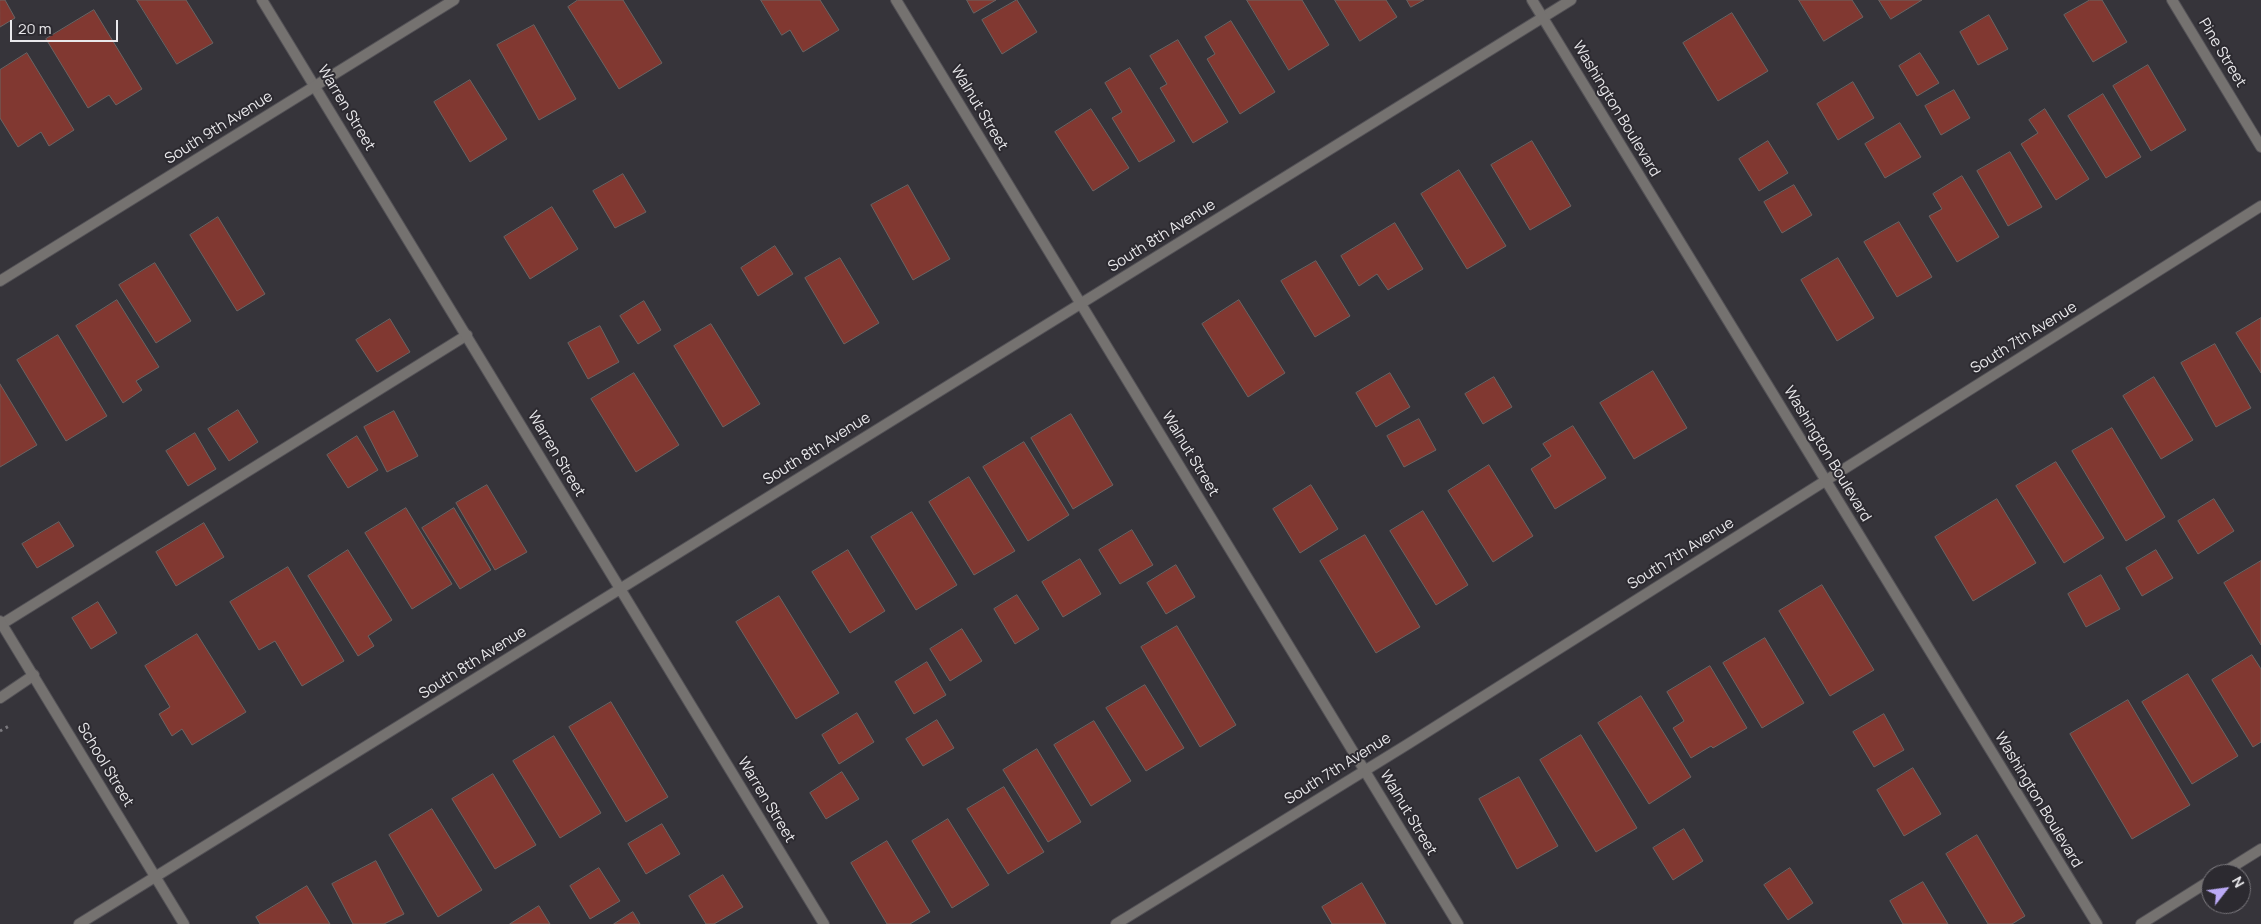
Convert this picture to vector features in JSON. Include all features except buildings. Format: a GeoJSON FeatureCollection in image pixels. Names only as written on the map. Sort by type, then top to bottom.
{"type":"FeatureCollection","features":[{"type":"Feature","properties":{"kind":"street","name":"Warren Street"},"geometry":{"type":"LineString","coordinates":[[262,0],[824,924]]}},
{"type":"Feature","properties":{"kind":"street","name":"South 9th Avenue"},"geometry":{"type":"LineString","coordinates":[[0,281],[454,0]]}},
{"type":"Feature","properties":{"kind":"street","name":"Walnut Street"},"geometry":{"type":"LineString","coordinates":[[896,0],[1458,924]]}},
{"type":"Feature","properties":{"kind":"street","name":"Washington Boulevard"},"geometry":{"type":"LineString","coordinates":[[1532,0],[2096,924]]}},
{"type":"Feature","properties":{"kind":"street","name":"South 8th Avenue"},"geometry":{"type":"LineString","coordinates":[[79,924],[1572,0]]}},
{"type":"Feature","properties":{"kind":"street","name":"Pine Street"},"geometry":{"type":"LineString","coordinates":[[2172,0],[2261,147]]}},
{"type":"Feature","properties":{"kind":"street","name":"South 7th Avenue"},"geometry":{"type":"LineString","coordinates":[[1116,924],[1364,771],[2261,206]]}},
{"type":"Feature","properties":{"kind":"street"},"geometry":{"type":"LineString","coordinates":[[1,623],[467,335]]}},
{"type":"Feature","properties":{"kind":"street","name":"School Street"},"geometry":{"type":"LineString","coordinates":[[1,623],[184,924]]}},
{"type":"Feature","properties":{"kind":"street"},"geometry":{"type":"LineString","coordinates":[[0,698],[34,676]]}},
{"type":"Feature","properties":{"kind":"street"},"geometry":{"type":"LineString","coordinates":[[2237,864],[2261,849]]}},
{"type":"Feature","properties":{"kind":"street"},"geometry":{"type":"LineString","coordinates":[[2140,924],[2201,886]]}},
{"type":"Feature","properties":{"kind":"path"},"geometry":{"type":"LineString","coordinates":[[0,731],[9,726]]}}]}
